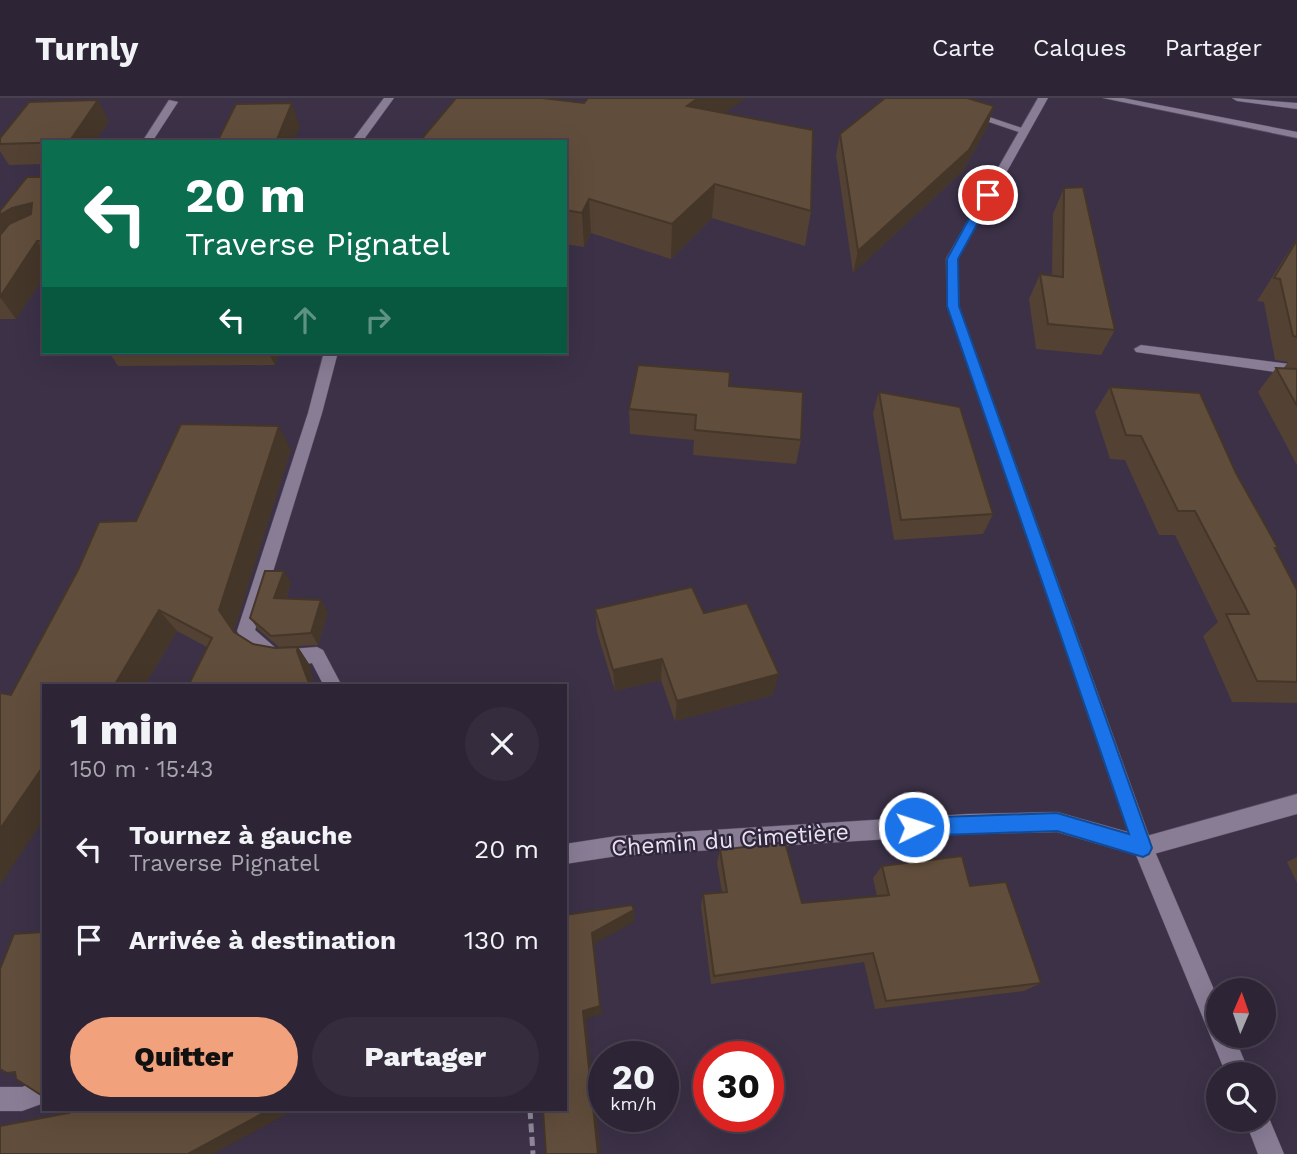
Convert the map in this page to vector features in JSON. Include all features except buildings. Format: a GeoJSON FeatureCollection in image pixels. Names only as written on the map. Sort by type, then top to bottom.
{"type":"FeatureCollection","features":[{"type":"Feature","properties":{"kind":"street"},"geometry":{"type":"LineString","coordinates":[[358,140],[389,98]]}},
{"type":"Feature","properties":{"kind":"street"},"geometry":{"type":"LineString","coordinates":[[923,98],[1023,130]]}},
{"type":"Feature","properties":{"kind":"street"},"geometry":{"type":"LineString","coordinates":[[1043,98],[952,259],[953,306],[1143,848],[1206,998]]}},
{"type":"Feature","properties":{"kind":"street"},"geometry":{"type":"LineString","coordinates":[[1108,98],[1297,135]]}},
{"type":"Feature","properties":{"kind":"street"},"geometry":{"type":"LineString","coordinates":[[1237,98],[1269,100],[1297,106]]}},
{"type":"Feature","properties":{"kind":"street"},"geometry":{"type":"LineString","coordinates":[[148,140],[173,102]]}},
{"type":"Feature","properties":{"kind":"street"},"geometry":{"type":"LineString","coordinates":[[1141,349],[1297,370]]}},
{"type":"Feature","properties":{"kind":"street"},"geometry":{"type":"LineString","coordinates":[[331,354],[316,413],[246,631],[258,648],[273,657],[285,660],[317,655],[332,684]]}},
{"type":"Feature","properties":{"kind":"street"},"geometry":{"type":"LineString","coordinates":[[1143,848],[1297,804]]}},
{"type":"Feature","properties":{"kind":"street","name":"Chemin du Cimetière"},"geometry":{"type":"LineString","coordinates":[[567,854],[617,845],[968,824],[1057,822],[1143,848]]}},
{"type":"Feature","properties":{"kind":"street"},"geometry":{"type":"LineString","coordinates":[[0,1099],[22,1099],[42,1092]]}},
{"type":"Feature","properties":{"kind":"street"},"geometry":{"type":"LineString","coordinates":[[1262,1132],[1271,1154]]}},
{"type":"Feature","properties":{"kind":"path"},"geometry":{"type":"LineString","coordinates":[[530,1111],[533,1154]]}},
{"type":"Feature","properties":{"kind":"route"},"geometry":{"type":"LineString","coordinates":[[914,827],[1057,822],[1143,848],[953,306],[952,259],[988,195]]}}]}
